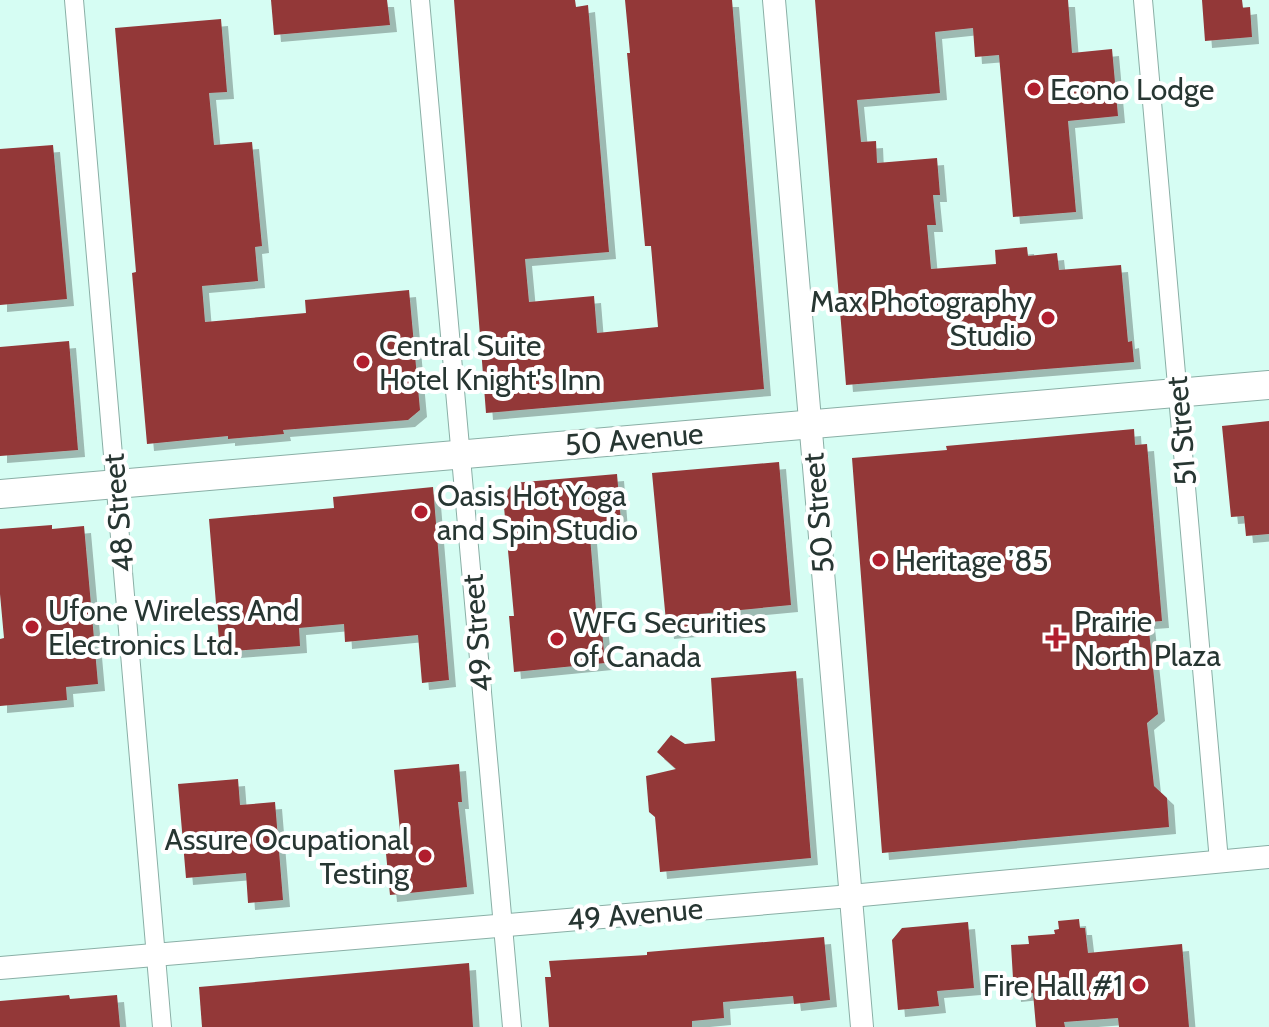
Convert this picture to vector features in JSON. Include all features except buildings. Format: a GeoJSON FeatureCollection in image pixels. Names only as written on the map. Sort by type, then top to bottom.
{"type":"FeatureCollection","features":[{"type":"Feature","properties":{"kind":"main road","name":"50 Avenue"},"geometry":{"type":"LineString","coordinates":[[0,494],[1269,385]]}},
{"type":"Feature","properties":{"kind":"street","name":"48 Street"},"geometry":{"type":"LineString","coordinates":[[74,0],[162,1027]]}},
{"type":"Feature","properties":{"kind":"street","name":"49 Street"},"geometry":{"type":"LineString","coordinates":[[420,0],[512,1027]]}},
{"type":"Feature","properties":{"kind":"street","name":"50 Street"},"geometry":{"type":"LineString","coordinates":[[774,0],[862,1027]]}},
{"type":"Feature","properties":{"kind":"street","name":"51 Street"},"geometry":{"type":"LineString","coordinates":[[1143,0],[1219,861]]}},
{"type":"Feature","properties":{"kind":"street","name":"49 Avenue"},"geometry":{"type":"LineString","coordinates":[[0,968],[851,896],[1269,857]]}},
{"type":"Feature","properties":{"kind":"place","name":"Econo Lodge"},"geometry":{"type":"Point","coordinates":[1034,89]}},
{"type":"Feature","properties":{"kind":"place","name":"Max Photography Studio"},"geometry":{"type":"Point","coordinates":[1048,318]}},
{"type":"Feature","properties":{"kind":"place","name":"Central Suite Hotel Knight's Inn"},"geometry":{"type":"Point","coordinates":[363,362]}},
{"type":"Feature","properties":{"kind":"place","name":"Oasis Hot Yoga and Spin Studio"},"geometry":{"type":"Point","coordinates":[421,512]}},
{"type":"Feature","properties":{"kind":"place","name":"Heritage ’85"},"geometry":{"type":"Point","coordinates":[879,560]}},
{"type":"Feature","properties":{"kind":"place","name":"Ufone Wireless And Electronics Ltd."},"geometry":{"type":"Point","coordinates":[32,627]}},
{"type":"Feature","properties":{"kind":"place","name":"Prairie North Plaza"},"geometry":{"type":"Point","coordinates":[1056,638]}},
{"type":"Feature","properties":{"kind":"place","name":"WFG Securities of Canada"},"geometry":{"type":"Point","coordinates":[557,639]}},
{"type":"Feature","properties":{"kind":"place","name":"Assure Ocupational Testing"},"geometry":{"type":"Point","coordinates":[425,856]}},
{"type":"Feature","properties":{"kind":"place","name":"Fire Hall #1"},"geometry":{"type":"Point","coordinates":[1139,985]}}]}
